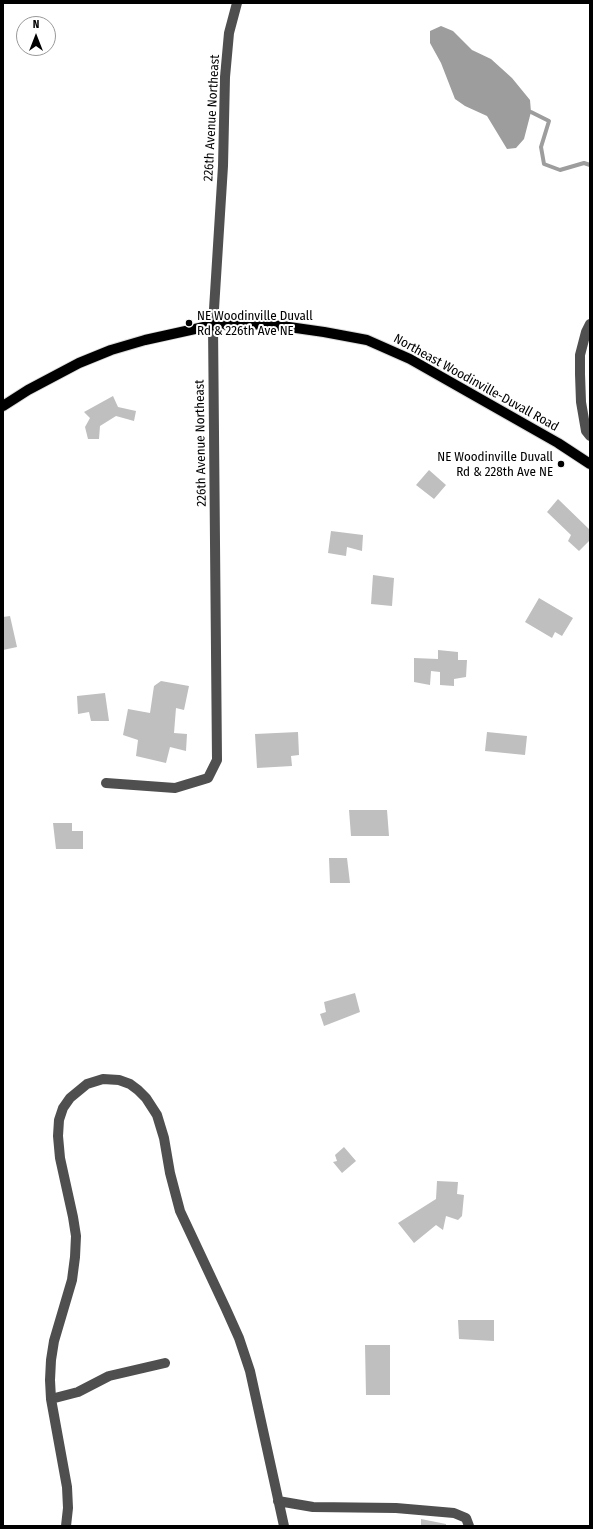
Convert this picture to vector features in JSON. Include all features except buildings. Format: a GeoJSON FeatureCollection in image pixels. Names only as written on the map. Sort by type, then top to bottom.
{"type":"FeatureCollection","features":[{"type":"Feature","properties":{"kind":"main road","name":"Northeast Woodinville-Duvall Road"},"geometry":{"type":"LineString","coordinates":[[3,406],[54,375],[110,350],[145,340],[212,325],[248,324],[282,326],[367,340],[410,359],[551,439],[590,464]]}},
{"type":"Feature","properties":{"kind":"street","name":"226th Avenue Northeast"},"geometry":{"type":"LineString","coordinates":[[106,783],[175,788],[208,778],[217,760],[212,325],[223,166],[225,77],[229,33],[236,3]]}},
{"type":"Feature","properties":{"kind":"street"},"geometry":{"type":"LineString","coordinates":[[590,324],[586,332],[580,355],[580,374],[581,402],[586,431],[590,436]]}},
{"type":"Feature","properties":{"kind":"street"},"geometry":{"type":"LineString","coordinates":[[66,1526],[68,1508],[67,1487],[51,1399],[50,1380],[54,1341],[72,1280],[76,1236],[60,1158],[58,1136],[59,1120],[63,1108],[78,1090],[87,1084],[103,1079],[119,1080],[130,1084],[146,1098],[157,1115],[164,1138],[170,1174],[180,1211],[239,1338],[250,1371],[284,1526]]}},
{"type":"Feature","properties":{"kind":"street"},"geometry":{"type":"LineString","coordinates":[[51,1399],[78,1392],[109,1376],[165,1363]]}},
{"type":"Feature","properties":{"kind":"street"},"geometry":{"type":"LineString","coordinates":[[278,1501],[313,1507],[396,1508],[454,1513],[466,1518],[469,1526]]}},
{"type":"Feature","properties":{"kind":"shaded area"},"geometry":{"type":"Polygon","coordinates":[[[441,26],[453,31],[472,50],[491,59],[512,78],[530,100],[531,112],[524,139],[516,148],[507,149],[487,116],[465,106],[455,99],[441,63],[430,43],[430,31],[441,26]]]}},
{"type":"Feature","properties":{"kind":"waterway"},"geometry":{"type":"LineString","coordinates":[[531,112],[549,121],[541,147],[544,164],[560,170],[584,163],[590,165]]}},
{"type":"Feature","properties":{"kind":"place","name":"NE Woodinville Duvall Rd & 226th Ave NE"},"geometry":{"type":"Point","coordinates":[189,323]}},
{"type":"Feature","properties":{"kind":"place","name":"NE Woodinville Duvall Rd & 228th Ave NE"},"geometry":{"type":"Point","coordinates":[561,464]}}]}
